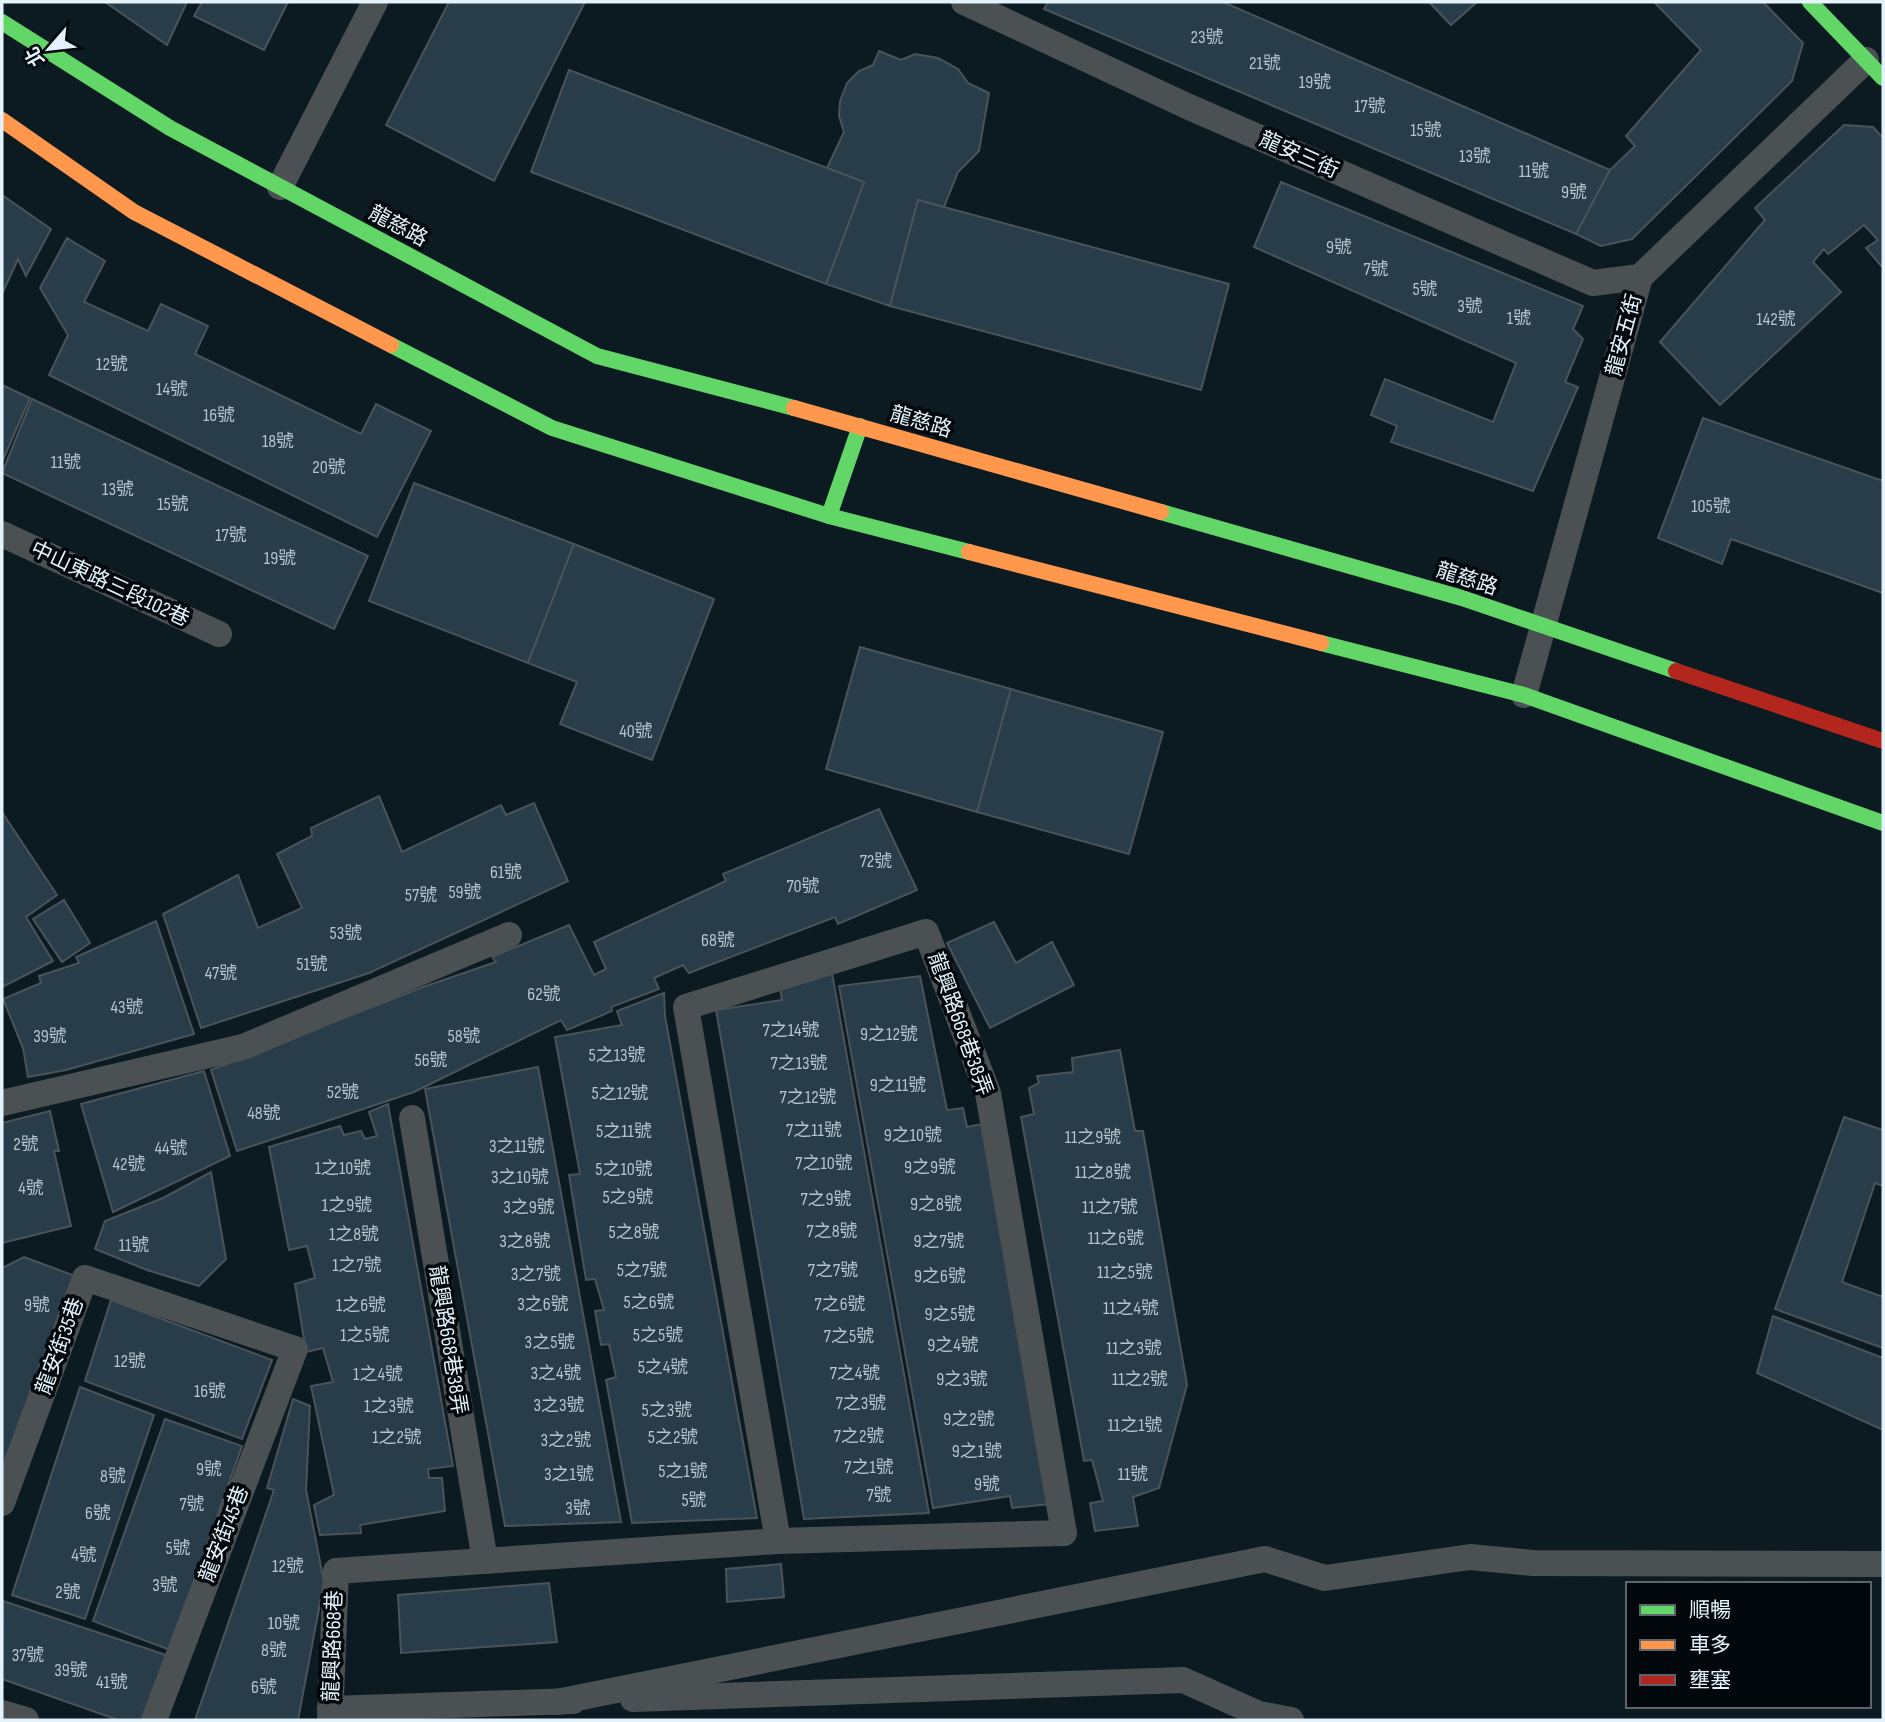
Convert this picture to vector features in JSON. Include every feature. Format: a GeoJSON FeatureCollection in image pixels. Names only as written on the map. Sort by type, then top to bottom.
{"type":"FeatureCollection","features":[{"type":"Feature","properties":{"kind":"street"},"geometry":{"type":"LineString","coordinates":[[1810,2],[1875,69]]}},
{"type":"Feature","properties":{"kind":"street","name":"龍慈路"},"geometry":{"type":"LineString","coordinates":[[2,22],[170,128],[597,356],[860,426],[1462,598],[1883,741]]}},
{"type":"Feature","properties":{"kind":"street"},"geometry":{"type":"LineString","coordinates":[[2,120],[134,212],[552,428],[828,516],[1524,695],[1883,824]]}},
{"type":"Feature","properties":{"kind":"street"},"geometry":{"type":"LineString","coordinates":[[828,516],[860,426]]}},
{"type":"Feature","properties":{"kind":"lane"},"geometry":{"type":"LineString","coordinates":[[280,187],[375,2]]}},
{"type":"Feature","properties":{"kind":"lane","name":"龍安三街"},"geometry":{"type":"LineString","coordinates":[[964,2],[1189,107],[1593,283],[1640,277]]}},
{"type":"Feature","properties":{"kind":"lane","name":"龍安五街"},"geometry":{"type":"LineString","coordinates":[[1524,695],[1640,277],[1875,69]]}},
{"type":"Feature","properties":{"kind":"lane","name":"中山東路三段102巷"},"geometry":{"type":"LineString","coordinates":[[2,534],[219,634]]}},
{"type":"Feature","properties":{"kind":"lane","name":"龍興路668巷38弄"},"geometry":{"type":"LineString","coordinates":[[336,1571],[778,1541],[1064,1533],[988,1093],[926,932],[686,1007],[778,1541]]}},
{"type":"Feature","properties":{"kind":"lane"},"geometry":{"type":"LineString","coordinates":[[2,1103],[243,1047],[509,935]]}},
{"type":"Feature","properties":{"kind":"lane","name":"龍興路668巷38弄"},"geometry":{"type":"LineString","coordinates":[[412,1118],[485,1561]]}},
{"type":"Feature","properties":{"kind":"lane","name":"龍安街35巷"},"geometry":{"type":"LineString","coordinates":[[2,1503],[85,1278],[295,1349]]}},
{"type":"Feature","properties":{"kind":"lane","name":"龍安街45巷"},"geometry":{"type":"LineString","coordinates":[[154,1720],[295,1349]]}},
{"type":"Feature","properties":{"kind":"lane"},"geometry":{"type":"LineString","coordinates":[[557,1702],[1265,1559],[1325,1578],[1470,1557],[1532,1563],[1883,1564]]}},
{"type":"Feature","properties":{"kind":"lane","name":"龍興路668巷"},"geometry":{"type":"LineString","coordinates":[[330,1715],[336,1571]]}},
{"type":"Feature","properties":{"kind":"lane"},"geometry":{"type":"LineString","coordinates":[[330,1715],[557,1702],[1183,1680],[1258,1717],[1291,1720]]}},
{"type":"Feature","properties":{"kind":"lane"},"geometry":{"type":"LineString","coordinates":[[2,1713],[26,1720]]}},
{"type":"Feature","properties":{"kind":"building"},"geometry":{"type":"Polygon","coordinates":[[[105,2],[187,2],[167,45],[105,2]]]}},
{"type":"Feature","properties":{"kind":"building"},"geometry":{"type":"Polygon","coordinates":[[[202,2],[288,2],[264,50],[194,16],[202,2]]]}},
{"type":"Feature","properties":{"kind":"building"},"geometry":{"type":"Polygon","coordinates":[[[449,2],[585,2],[494,181],[386,125],[449,2]]]}},
{"type":"Feature","properties":{"kind":"building"},"geometry":{"type":"Polygon","coordinates":[[[1048,2],[1223,2],[1610,170],[1576,234],[1044,9],[1048,2]]]}},
{"type":"Feature","properties":{"kind":"building"},"geometry":{"type":"Polygon","coordinates":[[[1429,2],[1477,2],[1451,25],[1429,2]]]}},
{"type":"Feature","properties":{"kind":"building"},"geometry":{"type":"Polygon","coordinates":[[[1654,2],[1763,2],[1803,43],[1792,81],[1632,239],[1601,246],[1576,234],[1610,170],[1635,146],[1626,136],[1701,50],[1654,2]]]}},
{"type":"Feature","properties":{"kind":"building"},"geometry":{"type":"Polygon","coordinates":[[[879,51],[901,60],[915,54],[938,58],[958,69],[968,83],[989,93],[979,151],[958,172],[944,207],[918,200],[890,306],[826,284],[864,182],[827,168],[844,132],[839,116],[840,101],[847,83],[859,71],[873,65],[879,51]]]}},
{"type":"Feature","properties":{"kind":"building"},"geometry":{"type":"Polygon","coordinates":[[[569,70],[864,182],[826,284],[531,172],[569,70]]]}},
{"type":"Feature","properties":{"kind":"building"},"geometry":{"type":"Polygon","coordinates":[[[1844,125],[1873,127],[1883,138],[1883,268],[1866,248],[1878,240],[1864,225],[1828,254],[1824,249],[1813,262],[1841,292],[1720,405],[1660,342],[1765,220],[1755,208],[1844,125]]]}},
{"type":"Feature","properties":{"kind":"building"},"geometry":{"type":"Polygon","coordinates":[[[1281,182],[1583,306],[1573,329],[1583,339],[1565,382],[1578,387],[1533,491],[1391,442],[1397,426],[1371,415],[1385,379],[1493,422],[1516,363],[1254,247],[1281,182]]]}},
{"type":"Feature","properties":{"kind":"building"},"geometry":{"type":"Polygon","coordinates":[[[2,195],[51,229],[26,276],[18,259],[2,294],[2,195]]]}},
{"type":"Feature","properties":{"kind":"building"},"geometry":{"type":"Polygon","coordinates":[[[918,200],[1229,284],[1201,390],[890,306],[918,200]]]}},
{"type":"Feature","properties":{"kind":"building"},"geometry":{"type":"Polygon","coordinates":[[[67,238],[105,261],[84,302],[148,331],[161,304],[208,326],[195,354],[361,434],[376,404],[431,431],[377,537],[49,375],[68,335],[40,288],[67,238]]]}},
{"type":"Feature","properties":{"kind":"building"},"geometry":{"type":"Polygon","coordinates":[[[2,385],[30,398],[2,462],[2,385]]]}},
{"type":"Feature","properties":{"kind":"building"},"geometry":{"type":"Polygon","coordinates":[[[32,399],[368,556],[334,629],[2,473],[32,399]]]}},
{"type":"Feature","properties":{"kind":"building"},"geometry":{"type":"Polygon","coordinates":[[[1703,418],[1883,481],[1883,593],[1731,539],[1722,564],[1658,538],[1703,418]]]}},
{"type":"Feature","properties":{"kind":"building"},"geometry":{"type":"Polygon","coordinates":[[[414,483],[574,544],[528,663],[369,601],[414,483]]]}},
{"type":"Feature","properties":{"kind":"building"},"geometry":{"type":"Polygon","coordinates":[[[574,544],[714,599],[652,760],[560,724],[577,682],[528,663],[574,544]]]}},
{"type":"Feature","properties":{"kind":"building"},"geometry":{"type":"Polygon","coordinates":[[[860,647],[1011,689],[977,812],[826,769],[860,647]]]}},
{"type":"Feature","properties":{"kind":"building"},"geometry":{"type":"Polygon","coordinates":[[[1011,689],[1163,732],[1129,854],[977,812],[1011,689]]]}},
{"type":"Feature","properties":{"kind":"building"},"geometry":{"type":"Polygon","coordinates":[[[379,796],[402,852],[501,805],[506,815],[534,803],[568,881],[369,973],[201,1028],[163,914],[238,875],[258,928],[302,908],[277,854],[312,836],[311,828],[379,796]]]}},
{"type":"Feature","properties":{"kind":"building"},"geometry":{"type":"Polygon","coordinates":[[[879,809],[917,890],[838,924],[835,917],[689,973],[683,965],[654,978],[659,989],[611,1007],[612,1011],[567,1030],[561,1020],[414,1092],[237,1151],[211,1070],[423,987],[496,962],[492,957],[569,925],[594,975],[606,969],[594,942],[726,881],[723,874],[879,809]]]}},
{"type":"Feature","properties":{"kind":"building"},"geometry":{"type":"Polygon","coordinates":[[[2,812],[57,895],[26,917],[53,961],[2,987],[2,812]]]}},
{"type":"Feature","properties":{"kind":"building"},"geometry":{"type":"Polygon","coordinates":[[[64,900],[90,943],[62,962],[33,919],[64,900]]]}},
{"type":"Feature","properties":{"kind":"building"},"geometry":{"type":"Polygon","coordinates":[[[156,921],[194,1034],[66,1070],[28,1077],[23,1048],[3,999],[41,983],[39,976],[79,963],[76,957],[156,921]]]}},
{"type":"Feature","properties":{"kind":"building"},"geometry":{"type":"Polygon","coordinates":[[[994,922],[1016,963],[1052,942],[1074,985],[990,1028],[947,943],[994,922]]]}},
{"type":"Feature","properties":{"kind":"building"},"geometry":{"type":"Polygon","coordinates":[[[830,962],[929,1513],[804,1519],[716,1010],[782,1000],[778,975],[830,962]]]}},
{"type":"Feature","properties":{"kind":"building"},"geometry":{"type":"Polygon","coordinates":[[[920,976],[947,1110],[963,1108],[967,1127],[982,1124],[1049,1504],[1012,1508],[1010,1496],[933,1508],[839,986],[920,976]]]}},
{"type":"Feature","properties":{"kind":"building"},"geometry":{"type":"Polygon","coordinates":[[[664,993],[665,1016],[757,1518],[632,1523],[606,1380],[616,1377],[609,1344],[601,1345],[595,1311],[604,1310],[595,1279],[586,1280],[569,1175],[580,1174],[555,1037],[622,1025],[617,1011],[664,993]]]}},
{"type":"Feature","properties":{"kind":"building"},"geometry":{"type":"Polygon","coordinates":[[[1120,1050],[1135,1131],[1143,1131],[1187,1385],[1159,1488],[1133,1497],[1138,1526],[1095,1531],[1090,1503],[1103,1501],[1092,1460],[1084,1461],[1021,1117],[1034,1114],[1029,1088],[1039,1083],[1037,1076],[1073,1072],[1072,1058],[1120,1050]]]}},
{"type":"Feature","properties":{"kind":"building"},"geometry":{"type":"Polygon","coordinates":[[[538,1067],[621,1522],[505,1526],[425,1089],[538,1067]]]}},
{"type":"Feature","properties":{"kind":"building"},"geometry":{"type":"Polygon","coordinates":[[[204,1071],[230,1156],[113,1212],[81,1104],[204,1071]]]}},
{"type":"Feature","properties":{"kind":"building"},"geometry":{"type":"Polygon","coordinates":[[[388,1104],[453,1466],[428,1469],[429,1478],[442,1478],[445,1511],[360,1525],[361,1533],[320,1535],[314,1505],[334,1495],[311,1386],[333,1382],[323,1348],[306,1352],[295,1284],[315,1278],[307,1246],[289,1250],[269,1147],[340,1126],[344,1135],[361,1131],[365,1139],[377,1136],[369,1112],[388,1104]]]}},
{"type":"Feature","properties":{"kind":"building"},"geometry":{"type":"Polygon","coordinates":[[[50,1111],[59,1151],[54,1151],[71,1226],[2,1243],[2,1123],[50,1111]]]}},
{"type":"Feature","properties":{"kind":"building"},"geometry":{"type":"Polygon","coordinates":[[[1844,1117],[1883,1130],[1883,1186],[1875,1183],[1842,1282],[1883,1297],[1883,1348],[1775,1309],[1844,1117]]]}},
{"type":"Feature","properties":{"kind":"building"},"geometry":{"type":"Polygon","coordinates":[[[211,1172],[226,1259],[199,1286],[147,1270],[95,1249],[105,1221],[163,1198],[211,1172]]]}},
{"type":"Feature","properties":{"kind":"building"},"geometry":{"type":"Polygon","coordinates":[[[24,1257],[75,1276],[2,1486],[2,1268],[24,1257]]]}},
{"type":"Feature","properties":{"kind":"building"},"geometry":{"type":"Polygon","coordinates":[[[111,1300],[272,1360],[242,1439],[85,1381],[111,1300]]]}},
{"type":"Feature","properties":{"kind":"building"},"geometry":{"type":"Polygon","coordinates":[[[1773,1316],[1883,1358],[1883,1430],[1757,1373],[1773,1316]]]}},
{"type":"Feature","properties":{"kind":"building"},"geometry":{"type":"Polygon","coordinates":[[[80,1387],[154,1415],[85,1619],[12,1595],[80,1387]]]}},
{"type":"Feature","properties":{"kind":"building"},"geometry":{"type":"Polygon","coordinates":[[[293,1399],[310,1406],[306,1490],[324,1582],[298,1720],[195,1720],[274,1490],[267,1488],[293,1399]]]}},
{"type":"Feature","properties":{"kind":"building"},"geometry":{"type":"Polygon","coordinates":[[[165,1419],[242,1446],[170,1650],[93,1621],[165,1419]]]}},
{"type":"Feature","properties":{"kind":"building"},"geometry":{"type":"Polygon","coordinates":[[[781,1564],[784,1597],[727,1602],[726,1569],[781,1564]]]}},
{"type":"Feature","properties":{"kind":"building"},"geometry":{"type":"Polygon","coordinates":[[[549,1583],[557,1642],[401,1653],[398,1595],[549,1583]]]}},
{"type":"Feature","properties":{"kind":"building"},"geometry":{"type":"Polygon","coordinates":[[[3,1601],[169,1656],[147,1720],[118,1720],[2,1679],[3,1601]]]}},
{"type":"Feature","properties":{"kind":"traffic: fast"},"geometry":{"type":"LineString","coordinates":[[1810,2],[1883,78]]}},
{"type":"Feature","properties":{"kind":"traffic: fast"},"geometry":{"type":"LineString","coordinates":[[2,22],[170,128],[597,356],[794,408]]}},
{"type":"Feature","properties":{"kind":"traffic: fast"},"geometry":{"type":"LineString","coordinates":[[391,345],[552,428],[829,516],[969,552]]}},
{"type":"Feature","properties":{"kind":"traffic: fast"},"geometry":{"type":"LineString","coordinates":[[829,516],[860,426]]}},
{"type":"Feature","properties":{"kind":"traffic: fast"},"geometry":{"type":"LineString","coordinates":[[1161,512],[1462,598],[1676,671]]}},
{"type":"Feature","properties":{"kind":"traffic: fast"},"geometry":{"type":"LineString","coordinates":[[1321,643],[1524,695],[1883,823]]}},
{"type":"Feature","properties":{"kind":"traffic: slow"},"geometry":{"type":"LineString","coordinates":[[2,120],[134,212],[391,345]]}},
{"type":"Feature","properties":{"kind":"traffic: slow"},"geometry":{"type":"LineString","coordinates":[[794,408],[1161,512]]}},
{"type":"Feature","properties":{"kind":"traffic: slow"},"geometry":{"type":"LineString","coordinates":[[969,552],[1321,643]]}},
{"type":"Feature","properties":{"kind":"traffic: jam"},"geometry":{"type":"LineString","coordinates":[[1676,671],[1883,741]]}}]}
